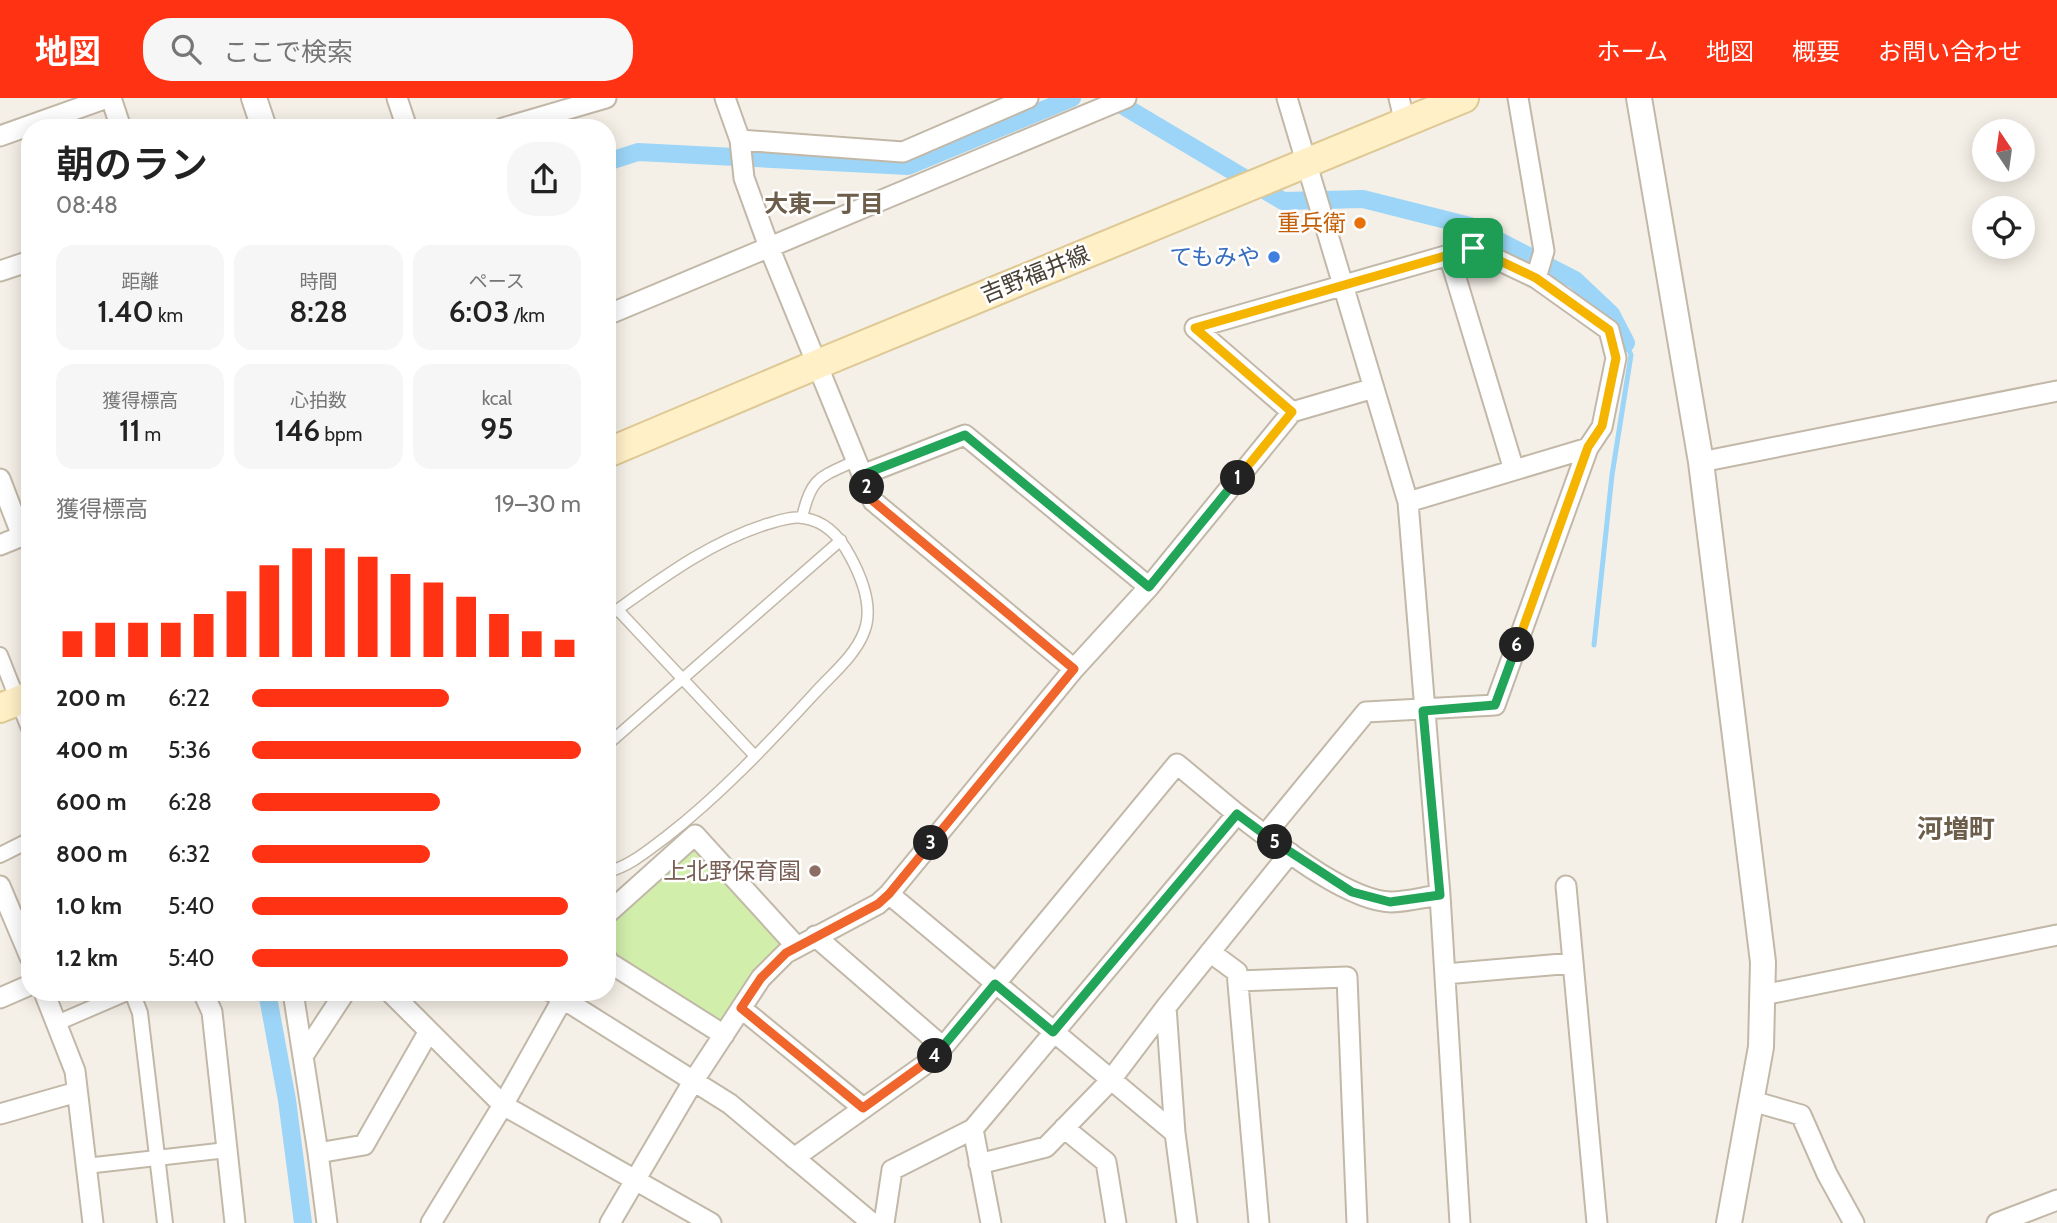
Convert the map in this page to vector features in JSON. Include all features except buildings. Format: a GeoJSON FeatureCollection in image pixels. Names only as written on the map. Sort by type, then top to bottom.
{"type":"FeatureCollection","features":[{"type":"Feature","properties":{"kind":"main road","name":"吉野福井線"},"geometry":{"type":"LineString","coordinates":[[616,449],[1307,163],[1402,110],[1464,98]]}},
{"type":"Feature","properties":{"kind":"street"},"geometry":{"type":"LineString","coordinates":[[49,119],[109,98],[117,119]]}},
{"type":"Feature","properties":{"kind":"street"},"geometry":{"type":"LineString","coordinates":[[254,98],[261,119]]}},
{"type":"Feature","properties":{"kind":"street"},"geometry":{"type":"LineString","coordinates":[[397,98],[404,119]]}},
{"type":"Feature","properties":{"kind":"street"},"geometry":{"type":"LineString","coordinates":[[534,119],[606,98]]}},
{"type":"Feature","properties":{"kind":"street"},"geometry":{"type":"LineString","coordinates":[[725,98],[740,140],[744,178],[769,247],[873,501],[1074,669]]}},
{"type":"Feature","properties":{"kind":"street"},"geometry":{"type":"LineString","coordinates":[[740,140],[903,152],[1028,98]]}},
{"type":"Feature","properties":{"kind":"street"},"geometry":{"type":"LineString","coordinates":[[616,311],[1126,98]]}},
{"type":"Feature","properties":{"kind":"street"},"geometry":{"type":"LineString","coordinates":[[1287,98],[1408,502],[1440,895],[1460,1223]]}},
{"type":"Feature","properties":{"kind":"street"},"geometry":{"type":"LineString","coordinates":[[1518,98],[1544,251],[1536,278]]}},
{"type":"Feature","properties":{"kind":"street"},"geometry":{"type":"LineString","coordinates":[[1639,98],[1701,462],[1763,962],[1761,1047],[1729,1223]]}},
{"type":"Feature","properties":{"kind":"street"},"geometry":{"type":"LineString","coordinates":[[0,136],[21,129]]}},
{"type":"Feature","properties":{"kind":"street"},"geometry":{"type":"LineString","coordinates":[[1265,835],[1366,712],[1495,705],[1588,447],[1602,426],[1616,358],[1609,330],[1536,278],[1473,248],[1195,328],[1292,412]]}},
{"type":"Feature","properties":{"kind":"street"},"geometry":{"type":"LineString","coordinates":[[1449,255],[1514,470]]}},
{"type":"Feature","properties":{"kind":"street"},"geometry":{"type":"LineString","coordinates":[[0,271],[21,264]]}},
{"type":"Feature","properties":{"kind":"street"},"geometry":{"type":"LineString","coordinates":[[610,1223],[694,1080],[761,978],[786,953],[878,904],[889,894],[1074,669],[1149,587],[1292,412],[1374,388]]}},
{"type":"Feature","properties":{"kind":"street"},"geometry":{"type":"LineString","coordinates":[[1701,462],[2057,391]]}},
{"type":"Feature","properties":{"kind":"street"},"geometry":{"type":"LineString","coordinates":[[859,468],[965,435],[1149,587]]}},
{"type":"Feature","properties":{"kind":"street"},"geometry":{"type":"LineString","coordinates":[[1408,502],[1588,447]]}},
{"type":"Feature","properties":{"kind":"street"},"geometry":{"type":"LineString","coordinates":[[0,479],[21,521]]}},
{"type":"Feature","properties":{"kind":"street"},"geometry":{"type":"LineString","coordinates":[[0,545],[21,534]]}},
{"type":"Feature","properties":{"kind":"street"},"geometry":{"type":"LineString","coordinates":[[0,655],[16,701]]}},
{"type":"Feature","properties":{"kind":"street"},"geometry":{"type":"LineString","coordinates":[[794,1158],[934,1058],[1178,764],[1265,835],[1352,892],[1390,902],[1440,895]]}},
{"type":"Feature","properties":{"kind":"street"},"geometry":{"type":"LineString","coordinates":[[884,1223],[892,1170],[973,1129],[1237,814]]}},
{"type":"Feature","properties":{"kind":"street"},"geometry":{"type":"LineString","coordinates":[[616,907],[695,835],[797,947]]}},
{"type":"Feature","properties":{"kind":"street"},"geometry":{"type":"LineString","coordinates":[[0,855],[21,844]]}},
{"type":"Feature","properties":{"kind":"street"},"geometry":{"type":"LineString","coordinates":[[979,1164],[1046,1147],[1065,1128],[1110,1081],[1290,853]]}},
{"type":"Feature","properties":{"kind":"street"},"geometry":{"type":"LineString","coordinates":[[0,886],[21,936]]}},
{"type":"Feature","properties":{"kind":"street"},"geometry":{"type":"LineString","coordinates":[[1566,886],[1597,1223]]}},
{"type":"Feature","properties":{"kind":"street"},"geometry":{"type":"LineString","coordinates":[[889,894],[1175,1133]]}},
{"type":"Feature","properties":{"kind":"street"},"geometry":{"type":"LineString","coordinates":[[1763,995],[2057,935]]}},
{"type":"Feature","properties":{"kind":"street"},"geometry":{"type":"LineString","coordinates":[[815,936],[943,1047]]}},
{"type":"Feature","properties":{"kind":"street"},"geometry":{"type":"LineString","coordinates":[[1210,952],[1237,972],[1259,1223]]}},
{"type":"Feature","properties":{"kind":"street"},"geometry":{"type":"LineString","coordinates":[[1445,974],[1573,963]]}},
{"type":"Feature","properties":{"kind":"street"},"geometry":{"type":"LineString","coordinates":[[616,967],[724,1035]]}},
{"type":"Feature","properties":{"kind":"street"},"geometry":{"type":"LineString","coordinates":[[1237,981],[1347,977],[1357,1223]]}},
{"type":"Feature","properties":{"kind":"street"},"geometry":{"type":"LineString","coordinates":[[0,998],[21,989]]}},
{"type":"Feature","properties":{"kind":"street"},"geometry":{"type":"LineString","coordinates":[[48,1001],[72,1060],[93,1223]]}},
{"type":"Feature","properties":{"kind":"street"},"geometry":{"type":"LineString","coordinates":[[57,1023],[109,1001]]}},
{"type":"Feature","properties":{"kind":"street"},"geometry":{"type":"LineString","coordinates":[[134,1001],[140,1013],[165,1223]]}},
{"type":"Feature","properties":{"kind":"street"},"geometry":{"type":"LineString","coordinates":[[207,1001],[212,1012],[235,1223]]}},
{"type":"Feature","properties":{"kind":"street"},"geometry":{"type":"LineString","coordinates":[[294,1001],[327,1223]]}},
{"type":"Feature","properties":{"kind":"street"},"geometry":{"type":"LineString","coordinates":[[303,1056],[339,1001]]}},
{"type":"Feature","properties":{"kind":"street"},"geometry":{"type":"LineString","coordinates":[[399,1001],[503,1105],[711,1223]]}},
{"type":"Feature","properties":{"kind":"street"},"geometry":{"type":"LineString","coordinates":[[431,1223],[503,1105],[555,1001]]}},
{"type":"Feature","properties":{"kind":"street"},"geometry":{"type":"LineString","coordinates":[[565,1001],[730,1104],[794,1158],[850,1215],[872,1223]]}},
{"type":"Feature","properties":{"kind":"street"},"geometry":{"type":"LineString","coordinates":[[1166,1007],[1175,1133],[1187,1223]]}},
{"type":"Feature","properties":{"kind":"street"},"geometry":{"type":"LineString","coordinates":[[741,1008],[863,1108]]}},
{"type":"Feature","properties":{"kind":"street"},"geometry":{"type":"LineString","coordinates":[[318,1153],[364,1145],[429,1031]]}},
{"type":"Feature","properties":{"kind":"street"},"geometry":{"type":"LineString","coordinates":[[0,1114],[77,1092]]}},
{"type":"Feature","properties":{"kind":"street"},"geometry":{"type":"LineString","coordinates":[[1752,1101],[1801,1115],[1827,1174],[1854,1223]]}},
{"type":"Feature","properties":{"kind":"street"},"geometry":{"type":"LineString","coordinates":[[1065,1128],[1106,1162],[1116,1223]]}},
{"type":"Feature","properties":{"kind":"street"},"geometry":{"type":"LineString","coordinates":[[973,1129],[991,1223]]}},
{"type":"Feature","properties":{"kind":"street"},"geometry":{"type":"LineString","coordinates":[[86,1166],[227,1150]]}},
{"type":"Feature","properties":{"kind":"street"},"geometry":{"type":"LineString","coordinates":[[1997,1223],[2057,1200]]}},
{"type":"Feature","properties":{"kind":"lane"},"geometry":{"type":"LineString","coordinates":[[802,518],[807,496],[817,480],[859,468]]}},
{"type":"Feature","properties":{"kind":"lane"},"geometry":{"type":"LineString","coordinates":[[616,869],[624,867],[698,812],[754,755],[850,654],[865,631],[867,602],[862,577],[842,540],[825,525],[802,518],[778,521],[744,532],[689,559],[617,610],[754,755]]}},
{"type":"Feature","properties":{"kind":"lane"},"geometry":{"type":"LineString","coordinates":[[616,737],[842,540]]}},
{"type":"Feature","properties":{"kind":"green space"},"geometry":{"type":"Polygon","coordinates":[[[700,840],[797,947],[724,1035],[616,961],[616,909],[700,840]]]}},
{"type":"Feature","properties":{"kind":"waterway"},"geometry":{"type":"LineString","coordinates":[[616,159],[638,152],[908,166],[1072,98]]}},
{"type":"Feature","properties":{"kind":"waterway"},"geometry":{"type":"LineString","coordinates":[[1110,98],[1283,201],[1363,199],[1470,226],[1575,280],[1611,314],[1626,343]]}},
{"type":"Feature","properties":{"kind":"waterway"},"geometry":{"type":"LineString","coordinates":[[1594,645],[1612,475],[1631,355],[1626,343]]}},
{"type":"Feature","properties":{"kind":"waterway"},"geometry":{"type":"LineString","coordinates":[[269,1001],[287,1100],[303,1223]]}},
{"type":"Feature","properties":{"kind":"place","name":"重兵衛"},"geometry":{"type":"Point","coordinates":[1360,223]}},
{"type":"Feature","properties":{"kind":"place","name":"てもみや"},"geometry":{"type":"Point","coordinates":[1274,257]}},
{"type":"Feature","properties":{"kind":"place","name":"上北野保育園"},"geometry":{"type":"Point","coordinates":[815,871]}},
{"type":"Feature","properties":{"kind":"district","name":"大東一丁目"},"geometry":{"type":"Point","coordinates":[824,204]}},
{"type":"Feature","properties":{"kind":"district","name":"河増町"},"geometry":{"type":"Point","coordinates":[1956,829]}},
{"type":"Feature","properties":{"kind":"route"},"geometry":{"type":"LineString","coordinates":[[1473,248],[1536,278],[1609,330],[1616,358],[1602,426],[1588,447],[1495,705],[1423,711],[1440,895],[1390,902],[1352,892],[1290,853],[1237,814],[1053,1032],[995,984],[934,1058],[863,1108],[741,1008],[761,978],[786,953],[878,904],[889,894],[1074,669],[873,501],[862,475],[965,435],[1149,587],[1292,412],[1195,328],[1473,248]]}}]}
